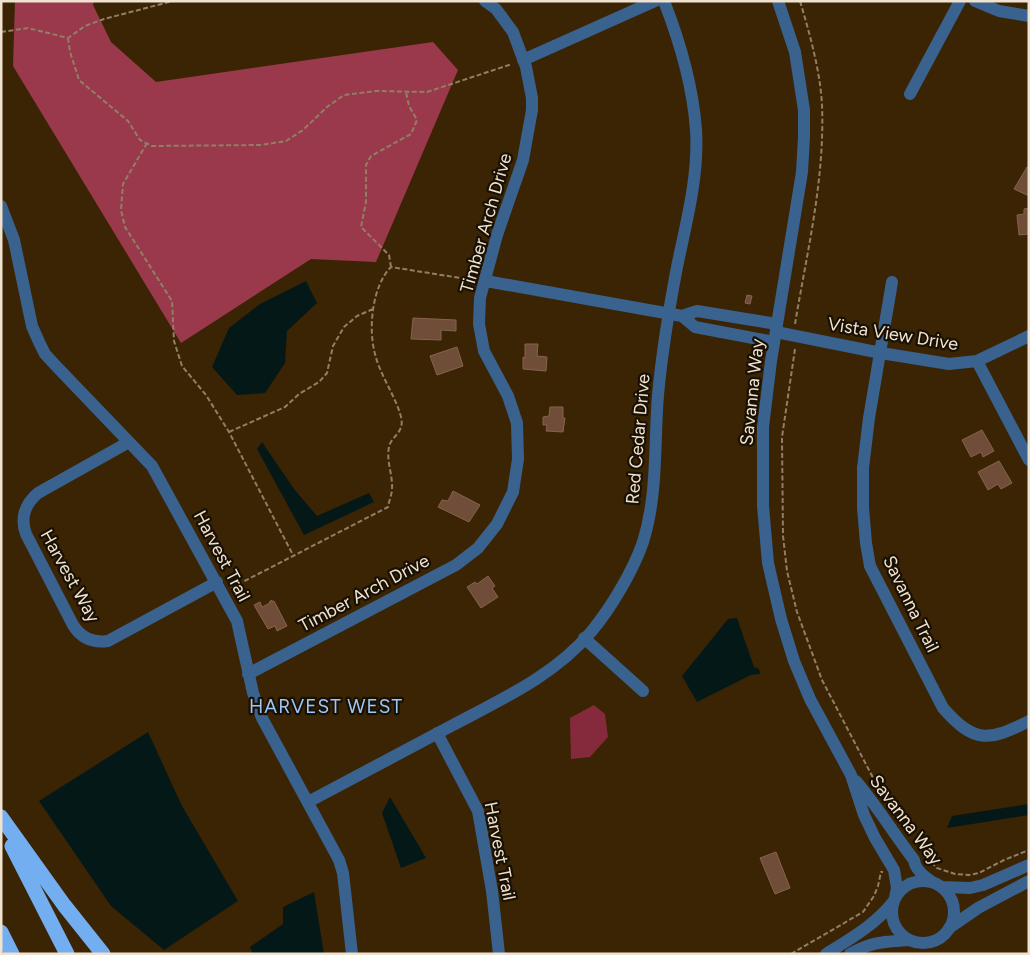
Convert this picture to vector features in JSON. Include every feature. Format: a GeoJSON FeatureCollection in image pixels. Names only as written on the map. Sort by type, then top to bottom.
{"type":"FeatureCollection","features":[{"type":"Feature","properties":{"kind":"highway"},"geometry":{"type":"LineString","coordinates":[[1,817],[64,905],[103,954]]}},
{"type":"Feature","properties":{"kind":"highway"},"geometry":{"type":"LineString","coordinates":[[1,826],[67,954]]}},
{"type":"Feature","properties":{"kind":"highway"},"geometry":{"type":"LineString","coordinates":[[1,932],[12,954]]}},
{"type":"Feature","properties":{"kind":"street","name":"Timber Arch Drive"},"geometry":{"type":"LineString","coordinates":[[248,674],[456,565],[478,548],[497,524],[513,492],[518,459],[517,423],[508,396],[484,351],[480,324],[480,298],[497,235],[521,167],[526,147],[532,98],[523,60],[513,32],[496,9],[485,1]]}},
{"type":"Feature","properties":{"kind":"street"},"geometry":{"type":"LineString","coordinates":[[523,60],[655,1]]}},
{"type":"Feature","properties":{"kind":"street","name":"Red Cedar Drive"},"geometry":{"type":"LineString","coordinates":[[308,802],[526,686],[561,661],[591,632],[620,591],[642,542],[653,497],[658,395],[676,315],[697,148],[694,108],[685,64],[675,29],[664,1]]}},
{"type":"Feature","properties":{"kind":"street","name":"Savanna Way"},"geometry":{"type":"LineString","coordinates":[[778,1],[795,52],[804,110],[804,128],[802,172],[776,332],[763,427],[763,506],[768,563],[781,619],[794,660],[810,698],[851,776],[864,815],[894,870],[897,888],[895,899]]}},
{"type":"Feature","properties":{"kind":"street"},"geometry":{"type":"LineString","coordinates":[[910,94],[960,1]]}},
{"type":"Feature","properties":{"kind":"street"},"geometry":{"type":"LineString","coordinates":[[975,1],[999,11],[1029,16]]}},
{"type":"Feature","properties":{"kind":"street","name":"Harvest Trail"},"geometry":{"type":"LineString","coordinates":[[1,206],[14,240],[32,326],[45,354],[152,466],[238,621],[252,693],[262,718],[339,860],[343,873],[352,954]]}},
{"type":"Feature","properties":{"kind":"street","name":"Vista View Drive"},"geometry":{"type":"LineString","coordinates":[[486,281],[676,315],[695,326],[776,332]]}},
{"type":"Feature","properties":{"kind":"street","name":"Savanna Trail"},"geometry":{"type":"LineString","coordinates":[[892,282],[869,418],[864,468],[863,508],[870,566],[943,708],[956,722],[978,736],[992,736],[1010,731],[1029,721]]}},
{"type":"Feature","properties":{"kind":"street","name":"Vista View Drive"},"geometry":{"type":"LineString","coordinates":[[676,315],[697,311],[776,332],[881,353],[949,364],[977,361],[1029,336]]}},
{"type":"Feature","properties":{"kind":"street"},"geometry":{"type":"LineString","coordinates":[[977,361],[1029,460]]}},
{"type":"Feature","properties":{"kind":"street","name":"Harvest Way"},"geometry":{"type":"LineString","coordinates":[[129,442],[38,493],[32,498],[25,509],[23,517],[26,534],[77,632],[87,639],[102,642],[108,641],[219,587]]}},
{"type":"Feature","properties":{"kind":"street"},"geometry":{"type":"LineString","coordinates":[[584,638],[643,691]]}},
{"type":"Feature","properties":{"kind":"street","name":"Harvest Trail"},"geometry":{"type":"LineString","coordinates":[[437,733],[478,810],[492,891],[499,954]]}},
{"type":"Feature","properties":{"kind":"street","name":"Savanna Way"},"geometry":{"type":"LineString","coordinates":[[851,776],[876,806],[891,830],[914,860],[915,865],[926,878],[937,885]]}},
{"type":"Feature","properties":{"kind":"street"},"geometry":{"type":"LineString","coordinates":[[826,954],[869,926],[883,914],[900,892],[912,883],[927,881],[937,885],[970,888],[983,885],[1029,865]]}},
{"type":"Feature","properties":{"kind":"street"},"geometry":{"type":"LineString","coordinates":[[850,954],[870,944],[909,940],[925,943],[934,941],[978,908],[1029,881]]}},
{"type":"Feature","properties":{"kind":"street"},"geometry":{"type":"LineString","coordinates":[[937,885],[950,896],[954,909],[949,928]]}},
{"type":"Feature","properties":{"kind":"street"},"geometry":{"type":"LineString","coordinates":[[895,899],[892,908],[894,923],[903,936],[909,940]]}},
{"type":"Feature","properties":{"kind":"path"},"geometry":{"type":"LineString","coordinates":[[1,32],[28,28],[68,38],[85,26],[104,19],[173,1]]}},
{"type":"Feature","properties":{"kind":"path"},"geometry":{"type":"LineString","coordinates":[[68,38],[70,52],[79,80],[128,121],[140,140],[152,146],[261,145],[286,141],[303,130],[327,107],[344,95],[376,91],[428,92],[523,60]]}},
{"type":"Feature","properties":{"kind":"path"},"geometry":{"type":"LineString","coordinates":[[391,267],[389,255],[362,227],[366,202],[366,165],[372,156],[411,134],[417,120],[409,106],[405,92]]}},
{"type":"Feature","properties":{"kind":"path"},"geometry":{"type":"LineString","coordinates":[[147,143],[123,184],[121,210],[125,227],[172,301],[174,341],[180,361],[206,395],[229,432],[294,555]]}},
{"type":"Feature","properties":{"kind":"path"},"geometry":{"type":"LineString","coordinates":[[391,267],[486,281]]}},
{"type":"Feature","properties":{"kind":"path"},"geometry":{"type":"LineString","coordinates":[[219,587],[294,555],[388,507],[392,489],[388,459],[389,445],[400,431],[402,418],[374,353],[372,322],[374,299],[386,272],[391,267]]}},
{"type":"Feature","properties":{"kind":"path"},"geometry":{"type":"LineString","coordinates":[[229,432],[285,407],[299,394],[319,382],[327,373],[334,346],[344,327],[356,316],[373,309]]}},
{"type":"Feature","properties":{"kind":"path"},"geometry":{"type":"LineString","coordinates":[[795,349],[782,437],[783,536],[787,571],[797,612],[822,680],[882,795]]}},
{"type":"Feature","properties":{"kind":"path"},"geometry":{"type":"LineString","coordinates":[[922,853],[937,868],[955,874],[969,875],[979,873],[1029,850]]}},
{"type":"Feature","properties":{"kind":"path"},"geometry":{"type":"LineString","coordinates":[[791,954],[863,912],[874,896],[881,872]]}},
{"type":"Feature","properties":{"kind":"shaded area"},"geometry":{"type":"Polygon","coordinates":[[[15,1],[94,1],[93,5],[111,42],[156,82],[433,42],[458,70],[376,262],[311,259],[181,343],[13,66],[15,1]]]}},
{"type":"Feature","properties":{"kind":"shaded area"},"geometry":{"type":"Polygon","coordinates":[[[306,281],[317,303],[287,331],[285,363],[265,393],[237,395],[212,367],[229,328],[260,304],[306,281]]]}},
{"type":"Feature","properties":{"kind":"shaded area"},"geometry":{"type":"Polygon","coordinates":[[[262,442],[294,489],[317,516],[369,493],[374,502],[304,535],[257,449],[262,442]]]}},
{"type":"Feature","properties":{"kind":"shaded area"},"geometry":{"type":"Polygon","coordinates":[[[737,618],[754,667],[759,669],[760,674],[751,675],[697,702],[682,676],[728,619],[737,618]]]}},
{"type":"Feature","properties":{"kind":"shaded area"},"geometry":{"type":"Polygon","coordinates":[[[594,705],[605,714],[608,737],[590,757],[571,759],[570,718],[594,705]]]}},
{"type":"Feature","properties":{"kind":"shaded area"},"geometry":{"type":"Polygon","coordinates":[[[148,732],[182,806],[238,901],[164,950],[111,906],[39,801],[148,732]]]}},
{"type":"Feature","properties":{"kind":"shaded area"},"geometry":{"type":"Polygon","coordinates":[[[390,797],[426,858],[401,868],[382,813],[390,797]]]}},
{"type":"Feature","properties":{"kind":"shaded area"},"geometry":{"type":"Polygon","coordinates":[[[1029,804],[1029,815],[947,828],[952,816],[1029,804]]]}},
{"type":"Feature","properties":{"kind":"shaded area"},"geometry":{"type":"Polygon","coordinates":[[[314,892],[324,954],[253,954],[250,947],[283,924],[283,907],[314,892]]]}},
{"type":"Feature","properties":{"kind":"building"},"geometry":{"type":"Polygon","coordinates":[[[1027,167],[1029,168],[1029,196],[1014,189],[1027,167]]]}},
{"type":"Feature","properties":{"kind":"building"},"geometry":{"type":"Polygon","coordinates":[[[1029,208],[1029,234],[1019,235],[1017,215],[1024,214],[1024,209],[1029,208]]]}},
{"type":"Feature","properties":{"kind":"building"},"geometry":{"type":"Polygon","coordinates":[[[747,295],[752,296],[750,304],[745,303],[747,295]]]}},
{"type":"Feature","properties":{"kind":"building"},"geometry":{"type":"Polygon","coordinates":[[[413,318],[456,320],[456,331],[441,330],[441,340],[411,339],[413,318]]]}},
{"type":"Feature","properties":{"kind":"building"},"geometry":{"type":"Polygon","coordinates":[[[525,344],[538,344],[537,356],[547,357],[546,371],[523,369],[525,344]]]}},
{"type":"Feature","properties":{"kind":"building"},"geometry":{"type":"Polygon","coordinates":[[[457,347],[463,366],[437,375],[430,356],[457,347]]]}},
{"type":"Feature","properties":{"kind":"building"},"geometry":{"type":"Polygon","coordinates":[[[550,407],[563,407],[563,418],[565,418],[563,432],[546,431],[547,425],[543,425],[543,417],[549,416],[550,407]]]}},
{"type":"Feature","properties":{"kind":"building"},"geometry":{"type":"Polygon","coordinates":[[[982,430],[994,451],[983,457],[981,452],[971,457],[962,440],[982,430]]]}},
{"type":"Feature","properties":{"kind":"building"},"geometry":{"type":"Polygon","coordinates":[[[999,461],[1012,483],[1001,489],[998,484],[988,490],[978,472],[999,461]]]}},
{"type":"Feature","properties":{"kind":"building"},"geometry":{"type":"Polygon","coordinates":[[[453,491],[480,505],[469,522],[438,507],[442,500],[448,501],[453,491]]]}},
{"type":"Feature","properties":{"kind":"building"},"geometry":{"type":"Polygon","coordinates":[[[488,576],[495,586],[492,588],[498,597],[481,608],[467,587],[475,582],[477,584],[488,576]]]}},
{"type":"Feature","properties":{"kind":"building"},"geometry":{"type":"Polygon","coordinates":[[[272,600],[287,626],[277,631],[275,626],[268,629],[254,605],[260,602],[262,607],[272,600]]]}},
{"type":"Feature","properties":{"kind":"building"},"geometry":{"type":"Polygon","coordinates":[[[776,852],[790,888],[775,894],[760,858],[776,852]]]}},
{"type":"Feature","properties":{"kind":"district","name":"HARVEST WEST"},"geometry":{"type":"Point","coordinates":[326,706]}}]}
